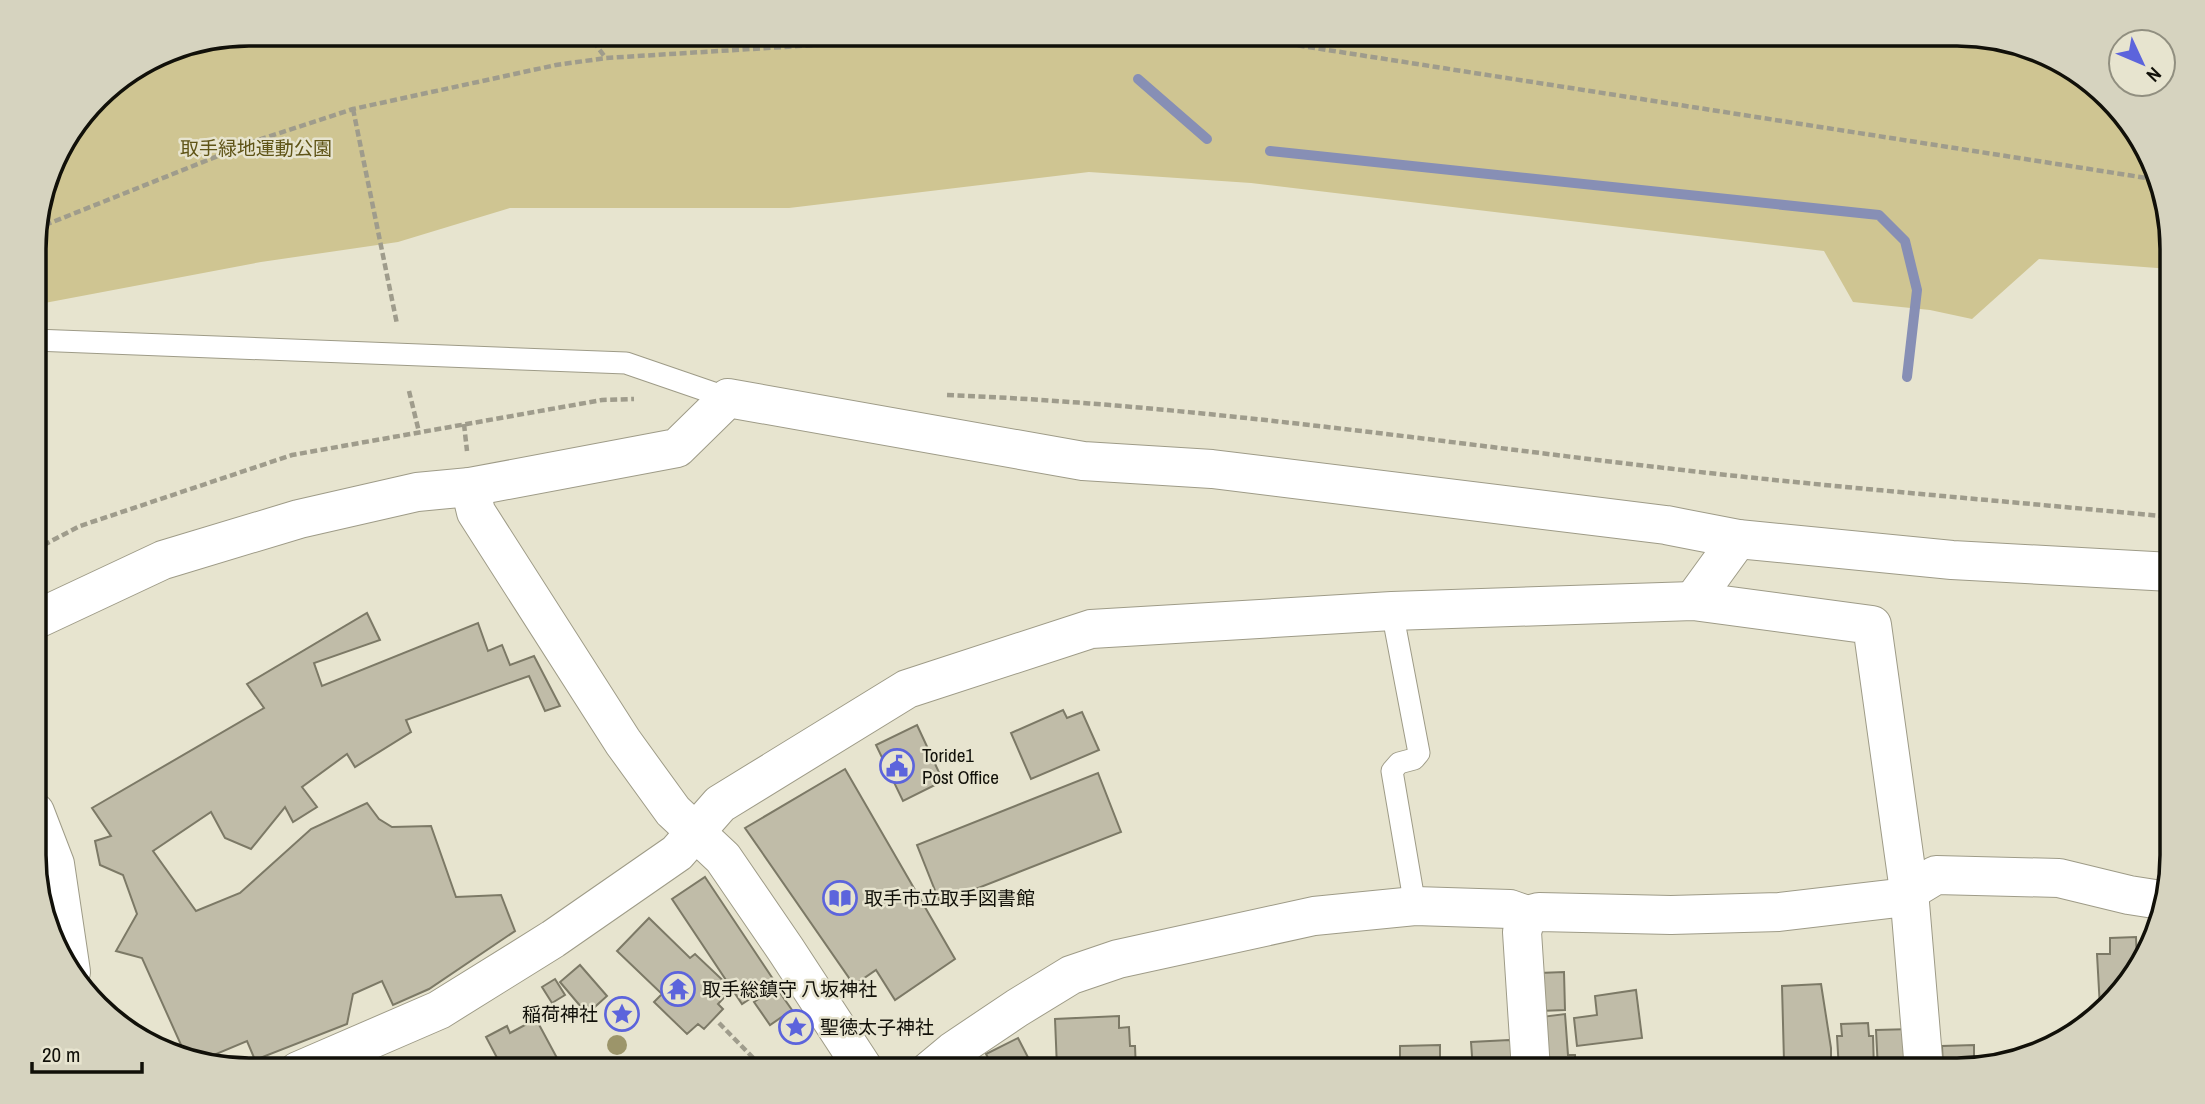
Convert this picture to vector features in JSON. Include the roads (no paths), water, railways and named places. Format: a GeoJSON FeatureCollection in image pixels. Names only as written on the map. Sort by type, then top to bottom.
{"type":"FeatureCollection","features":[{"type":"Feature","properties":{"kind":"street"},"geometry":{"type":"LineString","coordinates":[[46,615],[163,560],[299,519],[417,492],[468,471],[677,448],[727,398],[1083,461],[1212,469],[1666,525],[1738,539],[1952,560],[2160,571]]}},
{"type":"Feature","properties":{"kind":"street"},"geometry":{"type":"LineString","coordinates":[[468,471],[476,512],[623,742],[673,811],[723,858],[856,1058]]}},
{"type":"Feature","properties":{"kind":"street"},"geometry":{"type":"LineString","coordinates":[[1693,601],[1738,539]]}},
{"type":"Feature","properties":{"kind":"street"},"geometry":{"type":"LineString","coordinates":[[328,1058],[439,1010],[553,940],[677,853],[720,804],[907,689],[1091,629],[1392,611],[1693,601],[1872,625],[1909,891],[1923,1058]]}},
{"type":"Feature","properties":{"kind":"street"},"geometry":{"type":"LineString","coordinates":[[46,841],[55,864],[47,883]]}},
{"type":"Feature","properties":{"kind":"street"},"geometry":{"type":"LineString","coordinates":[[945,1058],[1071,975],[1118,959],[1314,916],[1415,906],[1510,909],[1527,915],[1538,912],[1671,915],[1779,912],[1898,898],[1936,875],[2059,878],[2155,899]]}},
{"type":"Feature","properties":{"kind":"street"},"geometry":{"type":"LineString","coordinates":[[48,885],[59,927]]}},
{"type":"Feature","properties":{"kind":"street"},"geometry":{"type":"LineString","coordinates":[[1527,915],[1522,932],[1530,1058]]}},
{"type":"Feature","properties":{"kind":"lane"},"geometry":{"type":"LineString","coordinates":[[46,340],[626,363],[727,398]]}},
{"type":"Feature","properties":{"kind":"lane"},"geometry":{"type":"LineString","coordinates":[[1392,611],[1419,753],[1414,759],[1399,763],[1392,771],[1415,906]]}},
{"type":"Feature","properties":{"kind":"waterway"},"geometry":{"type":"LineString","coordinates":[[1138,79],[1207,139]]}},
{"type":"Feature","properties":{"kind":"waterway"},"geometry":{"type":"LineString","coordinates":[[1270,151],[1879,215],[1905,241],[1917,290],[1907,377]]}},
{"type":"Feature","properties":{"kind":"place","name":"Toride1 Post Office"},"geometry":{"type":"Point","coordinates":[897,766]}},
{"type":"Feature","properties":{"kind":"place","name":"取手市立取手図書館"},"geometry":{"type":"Point","coordinates":[840,898]}},
{"type":"Feature","properties":{"kind":"place","name":"取手総鎮守 八坂神社"},"geometry":{"type":"Point","coordinates":[678,989]}},
{"type":"Feature","properties":{"kind":"place","name":"稲荷神社"},"geometry":{"type":"Point","coordinates":[622,1014]}},
{"type":"Feature","properties":{"kind":"place","name":"聖徳太子神社"},"geometry":{"type":"Point","coordinates":[796,1027]}},
{"type":"Feature","properties":{"kind":"park label","name":"取手緑地運動公園"},"geometry":{"type":"Point","coordinates":[256,148]}}]}
